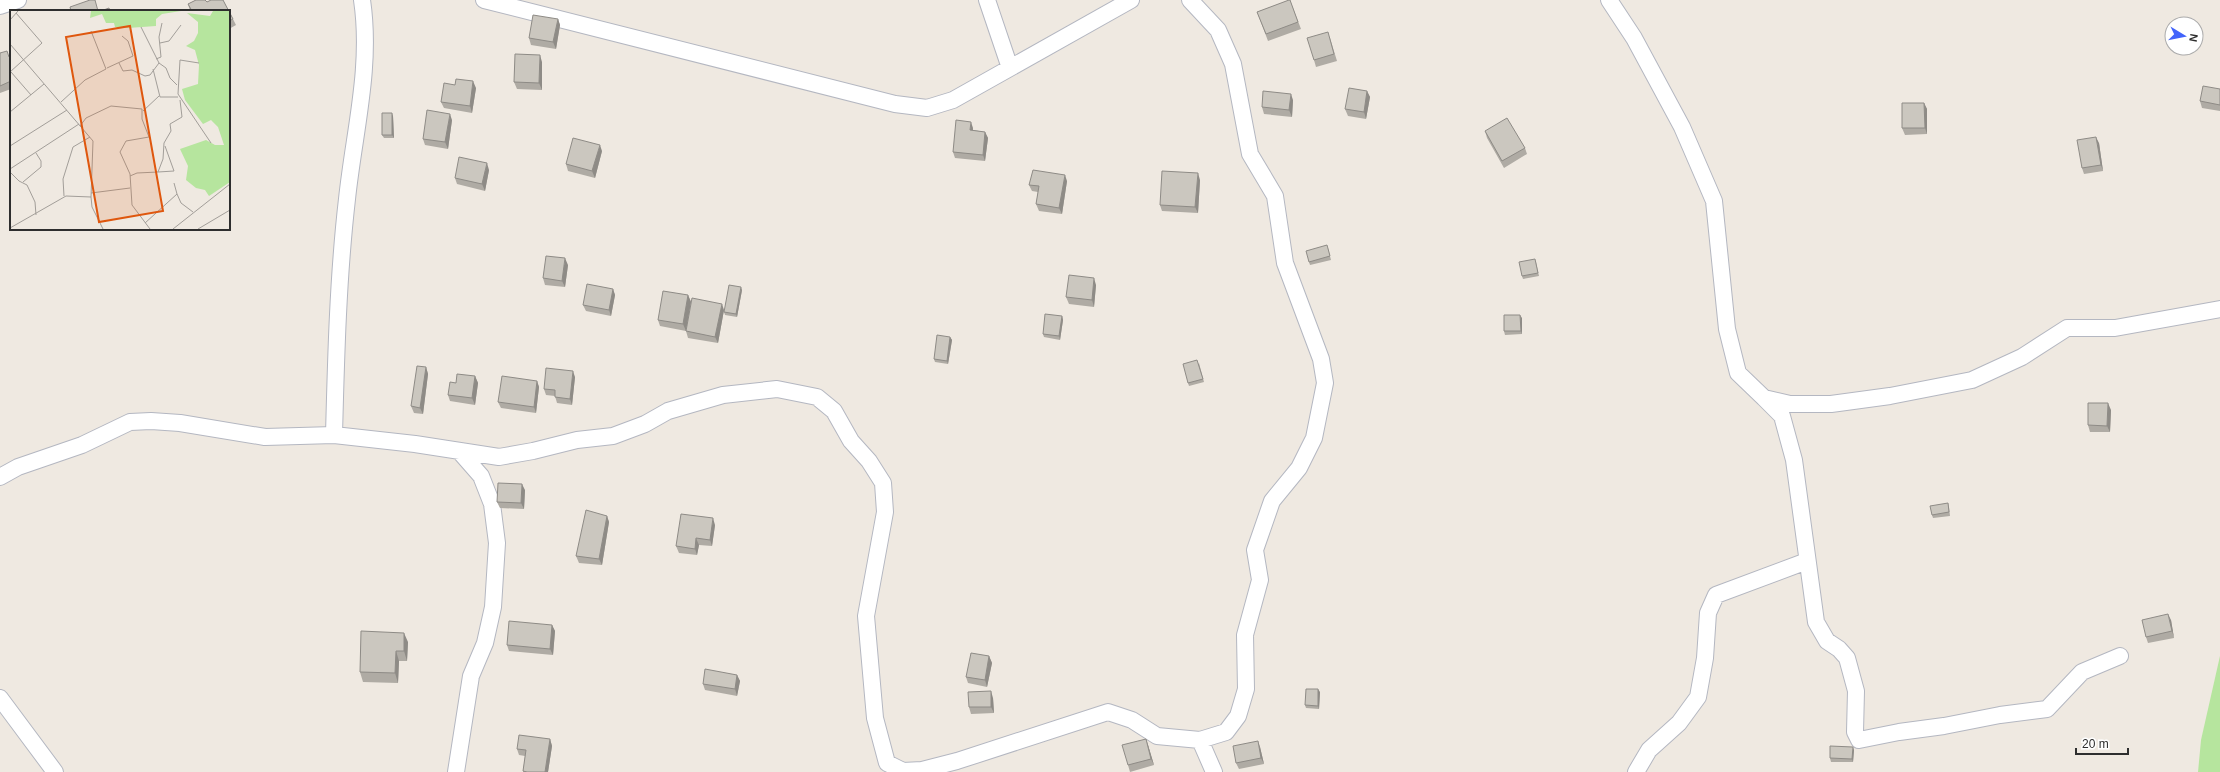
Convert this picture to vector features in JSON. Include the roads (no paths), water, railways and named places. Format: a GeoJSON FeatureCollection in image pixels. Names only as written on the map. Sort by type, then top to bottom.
{"type":"FeatureCollection","features":[{"type":"Feature","properties":{"kind":"street"},"geometry":{"type":"LineString","coordinates":[[0,6],[18,0]]}},
{"type":"Feature","properties":{"kind":"street"},"geometry":{"type":"LineString","coordinates":[[334,435],[337,337],[347,200],[366,57],[362,0]]}},
{"type":"Feature","properties":{"kind":"street"},"geometry":{"type":"LineString","coordinates":[[484,0],[895,104],[927,108],[953,100],[1131,0]]}},
{"type":"Feature","properties":{"kind":"street"},"geometry":{"type":"LineString","coordinates":[[987,0],[1010,68]]}},
{"type":"Feature","properties":{"kind":"street"},"geometry":{"type":"LineString","coordinates":[[0,477],[18,467],[82,445],[130,422],[151,420],[266,436],[334,435],[415,444],[499,457],[533,452],[577,440],[613,436],[646,424],[668,411],[723,395],[777,389],[817,397],[834,411],[851,441],[869,461],[883,484],[885,512],[866,616],[875,718],[888,763],[903,771],[922,770],[957,761],[1108,712],[1132,720],[1157,736],[1200,740],[1226,732],[1238,716],[1246,690],[1245,635],[1260,580],[1255,550],[1272,500],[1299,468],[1314,438],[1325,383],[1321,358],[1285,263],[1275,196],[1250,154],[1233,64],[1218,30],[1190,0]]}},
{"type":"Feature","properties":{"kind":"street"},"geometry":{"type":"LineString","coordinates":[[1609,0],[1634,38],[1682,127],[1714,201],[1727,329],[1738,372],[1782,416],[1792,453],[1816,622],[1827,641],[1839,649],[1846,658],[1856,691],[1855,732],[1859,740],[1899,732],[2047,709],[2082,672],[2120,656]]}},
{"type":"Feature","properties":{"kind":"street"},"geometry":{"type":"LineString","coordinates":[[1764,398],[1790,404],[1831,404],[1890,396],[1972,380],[2022,357],[2067,328],[2115,328],[2160,319],[2205,313],[2220,309]]}},
{"type":"Feature","properties":{"kind":"street"},"geometry":{"type":"LineString","coordinates":[[456,772],[471,676],[485,643],[493,607],[498,544],[492,504],[481,476],[460,452]]}},
{"type":"Feature","properties":{"kind":"street"},"geometry":{"type":"LineString","coordinates":[[1636,772],[1649,750],[1679,723],[1698,697],[1705,658],[1708,613],[1716,594],[1807,561]]}},
{"type":"Feature","properties":{"kind":"street"},"geometry":{"type":"LineString","coordinates":[[0,698],[55,772]]}},
{"type":"Feature","properties":{"kind":"street"},"geometry":{"type":"LineString","coordinates":[[1200,740],[1214,772]]}}]}
